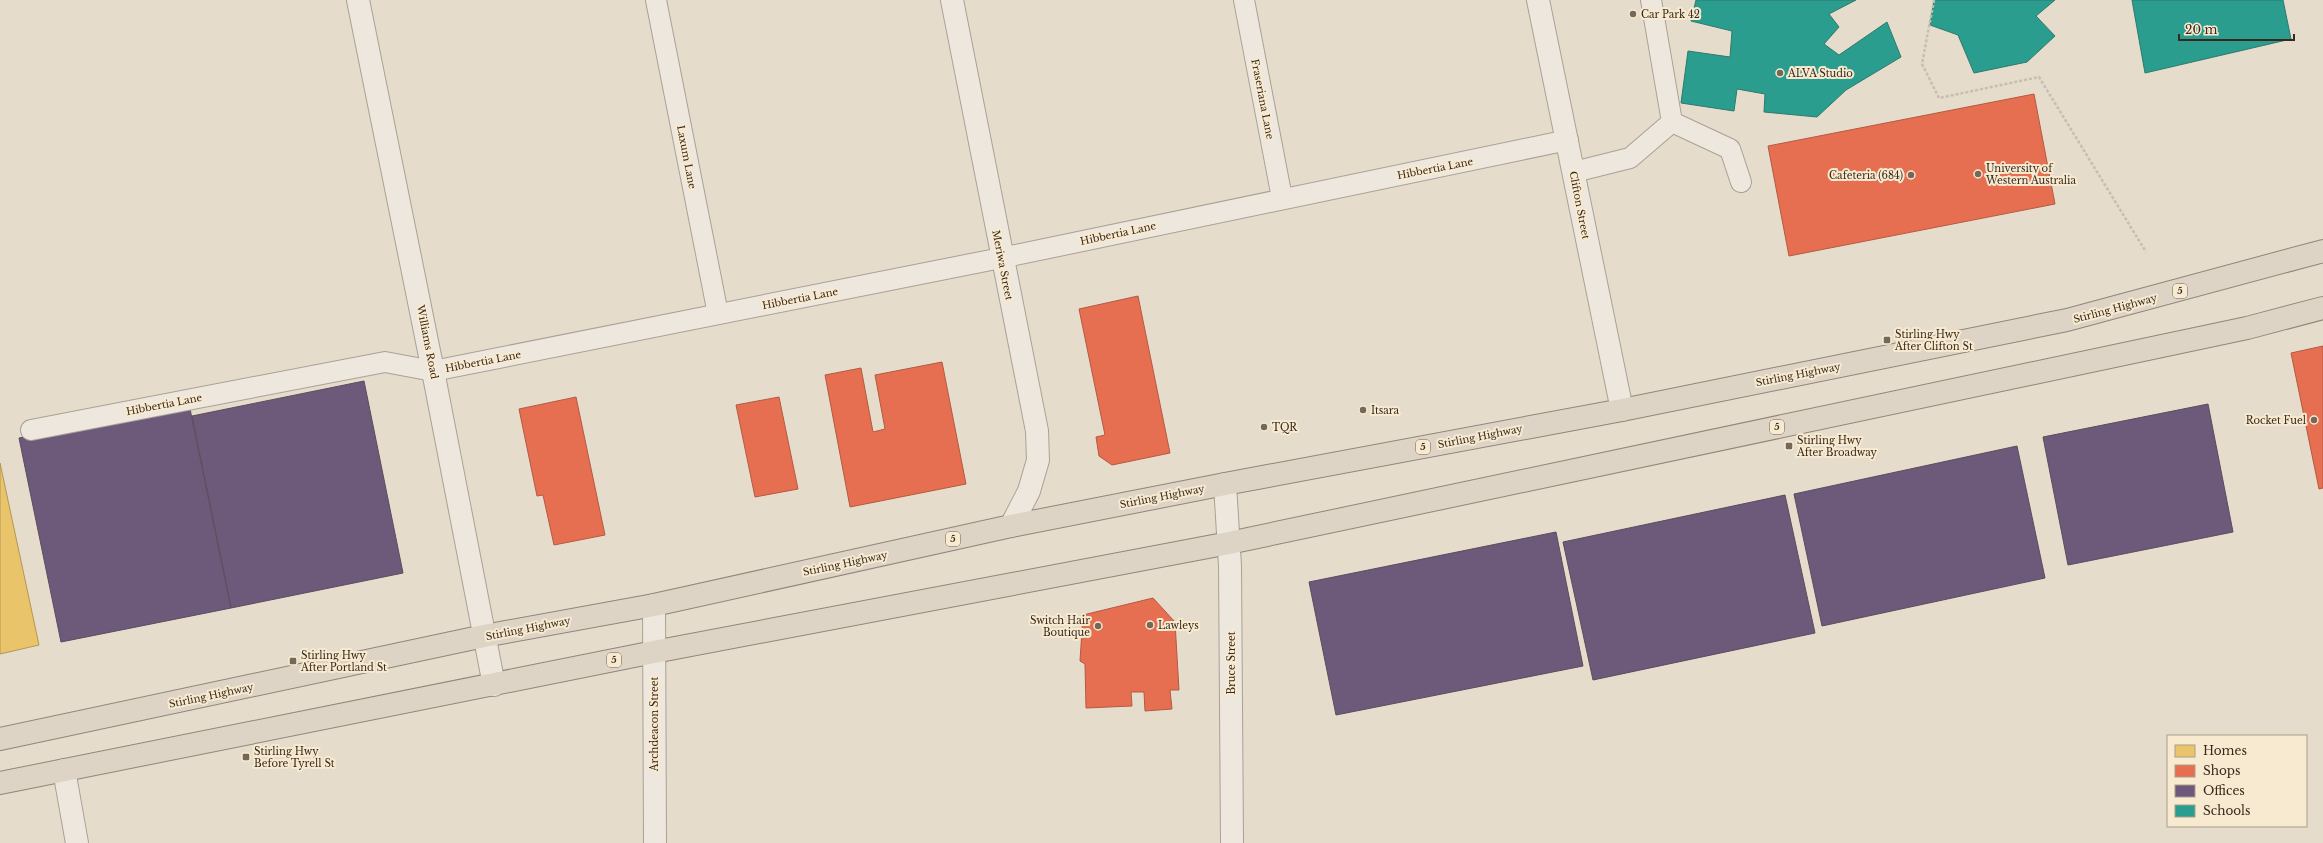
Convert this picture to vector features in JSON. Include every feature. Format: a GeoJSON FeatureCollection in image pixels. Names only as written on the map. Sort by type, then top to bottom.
{"type":"FeatureCollection","features":[{"type":"Feature","properties":{"kind":"highway","name":"Stirling Highway"},"geometry":{"type":"LineString","coordinates":[[0,739],[484,636],[654,605],[1011,526],[1225,484],[1622,410],[2067,320],[2323,251]]}},
{"type":"Feature","properties":{"kind":"highway","name":"5"},"geometry":{"type":"LineString","coordinates":[[0,783],[654,652],[1230,543],[2239,330],[2323,308]]}},
{"type":"Feature","properties":{"kind":"street","name":"Williams Road"},"geometry":{"type":"LineString","coordinates":[[358,0],[433,371],[494,685]]}},
{"type":"Feature","properties":{"kind":"street","name":"Meriwa Street"},"geometry":{"type":"LineString","coordinates":[[952,0],[1001,258],[1037,431],[1038,460],[1029,491],[1011,526]]}},
{"type":"Feature","properties":{"kind":"street","name":"Clifton Street"},"geometry":{"type":"LineString","coordinates":[[1538,0],[1568,140],[1622,410]]}},
{"type":"Feature","properties":{"kind":"street","name":"Bruce Street"},"geometry":{"type":"LineString","coordinates":[[1225,484],[1230,543],[1232,843]]}},
{"type":"Feature","properties":{"kind":"street","name":"Archdeacon Street"},"geometry":{"type":"LineString","coordinates":[[654,605],[654,843]]}},
{"type":"Feature","properties":{"kind":"street"},"geometry":{"type":"LineString","coordinates":[[64,770],[77,843]]}},
{"type":"Feature","properties":{"kind":"lane","name":"Laxum Lane"},"geometry":{"type":"LineString","coordinates":[[656,0],[718,314]]}},
{"type":"Feature","properties":{"kind":"lane","name":"Fraseriana Lane"},"geometry":{"type":"LineString","coordinates":[[1244,0],[1282,198]]}},
{"type":"Feature","properties":{"kind":"lane"},"geometry":{"type":"LineString","coordinates":[[1651,0],[1672,122]]}},
{"type":"Feature","properties":{"kind":"lane"},"geometry":{"type":"LineString","coordinates":[[1574,172],[1630,158],[1672,122]]}},
{"type":"Feature","properties":{"kind":"lane"},"geometry":{"type":"LineString","coordinates":[[1672,122],[1730,149],[1741,182]]}},
{"type":"Feature","properties":{"kind":"lane","name":"Hibbertia Lane"},"geometry":{"type":"LineString","coordinates":[[31,430],[385,362],[433,371],[1001,258],[1282,198],[1568,140]]}},
{"type":"Feature","properties":{"kind":"path"},"geometry":{"type":"LineString","coordinates":[[1934,0],[1922,64],[1939,98],[2038,77],[2146,252]]}},
{"type":"Feature","properties":{"kind":"building: Homes"},"geometry":{"type":"Polygon","coordinates":[[[0,463],[39,645],[0,654],[0,463]]]}},
{"type":"Feature","properties":{"kind":"building: Shops","name":"Cafeteria (684)"},"geometry":{"type":"Polygon","coordinates":[[[2034,94],[2055,204],[1789,256],[1768,146],[2034,94]]]}},
{"type":"Feature","properties":{"kind":"building: Shops"},"geometry":{"type":"Polygon","coordinates":[[[1138,296],[1170,453],[1112,465],[1099,456],[1096,437],[1105,435],[1079,309],[1138,296]]]}},
{"type":"Feature","properties":{"kind":"building: Shops","name":"Rocket Fuel"},"geometry":{"type":"Polygon","coordinates":[[[2323,346],[2323,488],[2319,489],[2291,353],[2323,346]]]}},
{"type":"Feature","properties":{"kind":"building: Shops"},"geometry":{"type":"Polygon","coordinates":[[[942,362],[966,484],[850,507],[825,375],[861,368],[873,432],[885,429],[875,375],[942,362]]]}},
{"type":"Feature","properties":{"kind":"building: Shops"},"geometry":{"type":"Polygon","coordinates":[[[576,397],[605,535],[554,545],[543,495],[537,496],[519,409],[576,397]]]}},
{"type":"Feature","properties":{"kind":"building: Shops"},"geometry":{"type":"Polygon","coordinates":[[[779,397],[798,489],[755,497],[736,405],[779,397]]]}},
{"type":"Feature","properties":{"kind":"building: Shops"},"geometry":{"type":"Polygon","coordinates":[[[1153,598],[1175,622],[1179,690],[1170,690],[1172,709],[1145,711],[1144,692],[1131,692],[1132,706],[1086,708],[1085,664],[1080,661],[1083,615],[1153,598]]]}},
{"type":"Feature","properties":{"kind":"building: Offices"},"geometry":{"type":"Polygon","coordinates":[[[364,381],[403,573],[231,608],[192,416],[364,381]]]}},
{"type":"Feature","properties":{"kind":"building: Offices"},"geometry":{"type":"Polygon","coordinates":[[[189,404],[231,608],[61,642],[19,438],[189,404]]]}},
{"type":"Feature","properties":{"kind":"building: Offices"},"geometry":{"type":"Polygon","coordinates":[[[2208,404],[2233,532],[2068,565],[2043,437],[2208,404]]]}},
{"type":"Feature","properties":{"kind":"building: Offices"},"geometry":{"type":"Polygon","coordinates":[[[2017,446],[2045,578],[1822,626],[1794,494],[2017,446]]]}},
{"type":"Feature","properties":{"kind":"building: Offices"},"geometry":{"type":"Polygon","coordinates":[[[1785,495],[1815,633],[1593,680],[1563,542],[1785,495]]]}},
{"type":"Feature","properties":{"kind":"building: Offices"},"geometry":{"type":"Polygon","coordinates":[[[1556,532],[1583,666],[1336,715],[1309,582],[1556,532]]]}},
{"type":"Feature","properties":{"kind":"building: Schools","name":"ALVA Studio"},"geometry":{"type":"Polygon","coordinates":[[[1696,0],[1856,0],[1829,14],[1839,27],[1824,44],[1839,55],[1887,22],[1901,57],[1846,90],[1817,117],[1764,112],[1765,94],[1737,89],[1734,111],[1681,103],[1688,51],[1730,57],[1732,31],[1691,21],[1696,0]]]}},
{"type":"Feature","properties":{"kind":"building: Schools"},"geometry":{"type":"Polygon","coordinates":[[[1934,0],[2055,0],[2036,16],[2055,36],[2027,62],[1974,73],[1958,35],[1930,25],[1934,0]]]}},
{"type":"Feature","properties":{"kind":"building: Schools"},"geometry":{"type":"Polygon","coordinates":[[[2132,0],[2283,0],[2291,39],[2145,73],[2132,0]]]}},
{"type":"Feature","properties":{"kind":"place","name":"Car Park 42"},"geometry":{"type":"Point","coordinates":[1633,14]}},
{"type":"Feature","properties":{"kind":"place","name":"ALVA Studio"},"geometry":{"type":"Point","coordinates":[1780,73]}},
{"type":"Feature","properties":{"kind":"place","name":"University of Western Australia"},"geometry":{"type":"Point","coordinates":[1978,174]}},
{"type":"Feature","properties":{"kind":"place","name":"Cafeteria (684)"},"geometry":{"type":"Point","coordinates":[1911,175]}},
{"type":"Feature","properties":{"kind":"place","name":"Stirling Hwy After Clifton St"},"geometry":{"type":"Point","coordinates":[1887,340]}},
{"type":"Feature","properties":{"kind":"place","name":"Itsara"},"geometry":{"type":"Point","coordinates":[1363,410]}},
{"type":"Feature","properties":{"kind":"place","name":"Rocket Fuel"},"geometry":{"type":"Point","coordinates":[2314,420]}},
{"type":"Feature","properties":{"kind":"place","name":"TQR"},"geometry":{"type":"Point","coordinates":[1264,427]}},
{"type":"Feature","properties":{"kind":"place","name":"Stirling Hwy After Broadway"},"geometry":{"type":"Point","coordinates":[1789,446]}},
{"type":"Feature","properties":{"kind":"place","name":"Lawleys"},"geometry":{"type":"Point","coordinates":[1150,625]}},
{"type":"Feature","properties":{"kind":"place","name":"Switch Hair Boutique"},"geometry":{"type":"Point","coordinates":[1098,626]}},
{"type":"Feature","properties":{"kind":"place","name":"Stirling Hwy After Portland St"},"geometry":{"type":"Point","coordinates":[293,661]}},
{"type":"Feature","properties":{"kind":"place","name":"Stirling Hwy Before Tyrell St"},"geometry":{"type":"Point","coordinates":[246,757]}}]}
